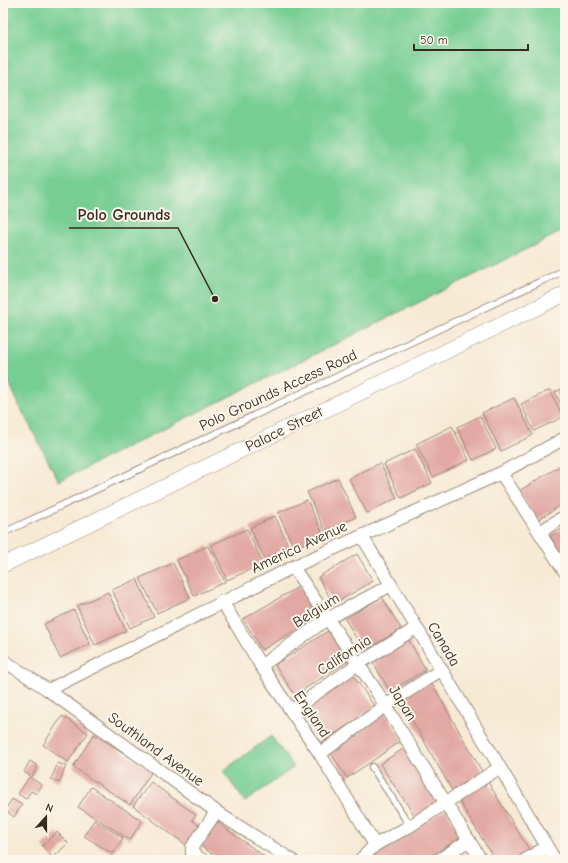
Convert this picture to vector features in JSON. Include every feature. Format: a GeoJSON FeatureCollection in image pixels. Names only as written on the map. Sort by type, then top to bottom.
{"type":"FeatureCollection","features":[{"type":"Feature","properties":{"kind":"street","name":"Palace Street"},"geometry":{"type":"LineString","coordinates":[[3,565],[565,294]]}},
{"type":"Feature","properties":{"kind":"street","name":"America Avenue"},"geometry":{"type":"LineString","coordinates":[[48,690],[222,601],[293,567],[501,473],[565,438]]}},
{"type":"Feature","properties":{"kind":"street"},"geometry":{"type":"LineString","coordinates":[[501,473],[565,572]]}},
{"type":"Feature","properties":{"kind":"street"},"geometry":{"type":"LineString","coordinates":[[540,532],[565,516]]}},
{"type":"Feature","properties":{"kind":"street","name":"Canada"},"geometry":{"type":"LineString","coordinates":[[362,536],[555,860]]}},
{"type":"Feature","properties":{"kind":"street","name":"Japan"},"geometry":{"type":"LineString","coordinates":[[293,567],[385,706],[481,860]]}},
{"type":"Feature","properties":{"kind":"street","name":"Belgium"},"geometry":{"type":"LineString","coordinates":[[261,666],[327,619],[391,585]]}},
{"type":"Feature","properties":{"kind":"street","name":"England"},"geometry":{"type":"LineString","coordinates":[[222,601],[261,666],[320,754],[375,845]]}},
{"type":"Feature","properties":{"kind":"street","name":"California"},"geometry":{"type":"LineString","coordinates":[[291,711],[358,664],[416,628]]}},
{"type":"Feature","properties":{"kind":"street","name":"Southland Avenue"},"geometry":{"type":"LineString","coordinates":[[3,660],[48,690],[216,812],[292,860]]}},
{"type":"Feature","properties":{"kind":"street"},"geometry":{"type":"LineString","coordinates":[[320,754],[385,706],[441,670]]}},
{"type":"Feature","properties":{"kind":"street"},"geometry":{"type":"LineString","coordinates":[[360,860],[375,845],[410,826],[499,768]]}},
{"type":"Feature","properties":{"kind":"street"},"geometry":{"type":"LineString","coordinates":[[202,860],[192,853],[192,847],[216,812]]}},
{"type":"Feature","properties":{"kind":"street"},"geometry":{"type":"LineString","coordinates":[[439,860],[469,840]]}},
{"type":"Feature","properties":{"kind":"street"},"geometry":{"type":"LineString","coordinates":[[525,860],[546,847]]}},
{"type":"Feature","properties":{"kind":"lane","name":"Polo Grounds Access Road"},"geometry":{"type":"LineString","coordinates":[[3,533],[565,270]]}},
{"type":"Feature","properties":{"kind":"lane"},"geometry":{"type":"LineString","coordinates":[[372,766],[410,826]]}},
{"type":"Feature","properties":{"kind":"green space"},"geometry":{"type":"Polygon","coordinates":[[[3,3],[565,3],[565,230],[59,481],[19,405],[3,368],[3,3]]]}},
{"type":"Feature","properties":{"kind":"green space"},"geometry":{"type":"Polygon","coordinates":[[[271,736],[294,767],[245,802],[223,771],[271,736]]]}},
{"type":"Feature","properties":{"kind":"building"},"geometry":{"type":"Polygon","coordinates":[[[565,387],[565,412],[555,392],[565,387]]]}},
{"type":"Feature","properties":{"kind":"building"},"geometry":{"type":"Polygon","coordinates":[[[550,390],[563,417],[534,431],[521,404],[550,390]]]}},
{"type":"Feature","properties":{"kind":"building"},"geometry":{"type":"Polygon","coordinates":[[[514,398],[533,435],[501,451],[482,413],[514,398]]]}},
{"type":"Feature","properties":{"kind":"building"},"geometry":{"type":"Polygon","coordinates":[[[480,416],[496,449],[473,460],[457,427],[480,416]]]}},
{"type":"Feature","properties":{"kind":"building"},"geometry":{"type":"Polygon","coordinates":[[[452,426],[469,460],[433,477],[416,444],[452,426]]]}},
{"type":"Feature","properties":{"kind":"building"},"geometry":{"type":"Polygon","coordinates":[[[415,449],[432,483],[401,498],[384,464],[415,449]]]}},
{"type":"Feature","properties":{"kind":"building"},"geometry":{"type":"Polygon","coordinates":[[[380,463],[397,498],[367,513],[349,479],[380,463]]]}},
{"type":"Feature","properties":{"kind":"building"},"geometry":{"type":"Polygon","coordinates":[[[565,463],[565,503],[537,520],[519,491],[565,463]]]}},
{"type":"Feature","properties":{"kind":"building"},"geometry":{"type":"Polygon","coordinates":[[[338,478],[356,517],[325,531],[307,492],[338,478]]]}},
{"type":"Feature","properties":{"kind":"building"},"geometry":{"type":"Polygon","coordinates":[[[307,500],[323,534],[294,548],[278,513],[307,500]]]}},
{"type":"Feature","properties":{"kind":"building"},"geometry":{"type":"Polygon","coordinates":[[[275,516],[289,547],[264,559],[250,528],[275,516]]]}},
{"type":"Feature","properties":{"kind":"building"},"geometry":{"type":"Polygon","coordinates":[[[565,527],[565,561],[550,536],[565,527]]]}},
{"type":"Feature","properties":{"kind":"building"},"geometry":{"type":"Polygon","coordinates":[[[247,529],[263,564],[227,580],[211,545],[247,529]]]}},
{"type":"Feature","properties":{"kind":"building"},"geometry":{"type":"Polygon","coordinates":[[[208,546],[225,582],[194,596],[177,560],[208,546]]]}},
{"type":"Feature","properties":{"kind":"building"},"geometry":{"type":"Polygon","coordinates":[[[357,554],[373,581],[334,604],[318,577],[357,554]]]}},
{"type":"Feature","properties":{"kind":"building"},"geometry":{"type":"Polygon","coordinates":[[[173,563],[190,598],[157,613],[140,578],[173,563]]]}},
{"type":"Feature","properties":{"kind":"building"},"geometry":{"type":"Polygon","coordinates":[[[137,579],[154,617],[130,628],[112,590],[137,579]]]}},
{"type":"Feature","properties":{"kind":"building"},"geometry":{"type":"Polygon","coordinates":[[[300,586],[318,617],[262,650],[243,619],[300,586]]]}},
{"type":"Feature","properties":{"kind":"building"},"geometry":{"type":"Polygon","coordinates":[[[108,592],[126,631],[95,645],[77,606],[108,592]]]}},
{"type":"Feature","properties":{"kind":"building"},"geometry":{"type":"Polygon","coordinates":[[[382,597],[401,629],[364,651],[345,619],[382,597]]]}},
{"type":"Feature","properties":{"kind":"building"},"geometry":{"type":"Polygon","coordinates":[[[74,610],[90,644],[60,658],[44,624],[74,610]]]}},
{"type":"Feature","properties":{"kind":"building"},"geometry":{"type":"Polygon","coordinates":[[[331,629],[351,659],[295,695],[275,665],[331,629]]]}},
{"type":"Feature","properties":{"kind":"building"},"geometry":{"type":"Polygon","coordinates":[[[408,639],[426,670],[390,691],[372,661],[408,639]]]}},
{"type":"Feature","properties":{"kind":"building"},"geometry":{"type":"Polygon","coordinates":[[[353,675],[375,707],[321,743],[299,712],[353,675]]]}},
{"type":"Feature","properties":{"kind":"building"},"geometry":{"type":"Polygon","coordinates":[[[431,682],[483,773],[452,790],[400,699],[431,682]]]}},
{"type":"Feature","properties":{"kind":"building"},"geometry":{"type":"Polygon","coordinates":[[[386,714],[403,740],[347,778],[330,752],[386,714]]]}},
{"type":"Feature","properties":{"kind":"building"},"geometry":{"type":"Polygon","coordinates":[[[62,716],[88,733],[68,762],[43,745],[62,716]]]}},
{"type":"Feature","properties":{"kind":"building"},"geometry":{"type":"Polygon","coordinates":[[[94,734],[152,771],[130,805],[73,767],[94,734]]]}},
{"type":"Feature","properties":{"kind":"building"},"geometry":{"type":"Polygon","coordinates":[[[406,747],[442,802],[417,819],[380,764],[406,747]]]}},
{"type":"Feature","properties":{"kind":"building"},"geometry":{"type":"Polygon","coordinates":[[[30,761],[38,766],[32,777],[24,772],[30,761]]]}},
{"type":"Feature","properties":{"kind":"building"},"geometry":{"type":"Polygon","coordinates":[[[58,763],[66,766],[59,783],[51,779],[58,763]]]}},
{"type":"Feature","properties":{"kind":"building"},"geometry":{"type":"Polygon","coordinates":[[[29,777],[42,785],[36,794],[31,791],[26,799],[18,794],[29,777]]]}},
{"type":"Feature","properties":{"kind":"building"},"geometry":{"type":"Polygon","coordinates":[[[151,782],[196,815],[192,820],[203,828],[189,847],[133,806],[151,782]]]}},
{"type":"Feature","properties":{"kind":"building"},"geometry":{"type":"Polygon","coordinates":[[[488,782],[531,853],[518,860],[495,860],[458,799],[488,782]]]}},
{"type":"Feature","properties":{"kind":"building"},"geometry":{"type":"Polygon","coordinates":[[[91,787],[142,821],[130,840],[78,807],[91,787]]]}},
{"type":"Feature","properties":{"kind":"building"},"geometry":{"type":"Polygon","coordinates":[[[12,799],[22,805],[14,817],[5,810],[12,799]]]}},
{"type":"Feature","properties":{"kind":"building"},"geometry":{"type":"Polygon","coordinates":[[[446,809],[462,837],[423,860],[377,860],[373,853],[446,809]]]}},
{"type":"Feature","properties":{"kind":"building"},"geometry":{"type":"Polygon","coordinates":[[[94,820],[123,838],[113,854],[84,836],[94,820]]]}},
{"type":"Feature","properties":{"kind":"building"},"geometry":{"type":"Polygon","coordinates":[[[217,822],[269,860],[220,860],[200,845],[217,822]]]}},
{"type":"Feature","properties":{"kind":"building"},"geometry":{"type":"Polygon","coordinates":[[[57,832],[68,843],[53,858],[42,846],[57,832]]]}},
{"type":"Feature","properties":{"kind":"building"},"geometry":{"type":"Polygon","coordinates":[[[463,853],[467,860],[452,860],[463,853]]]}},
{"type":"Feature","properties":{"kind":"place","name":"Polo Grounds"},"geometry":{"type":"Point","coordinates":[215,299]}}]}
